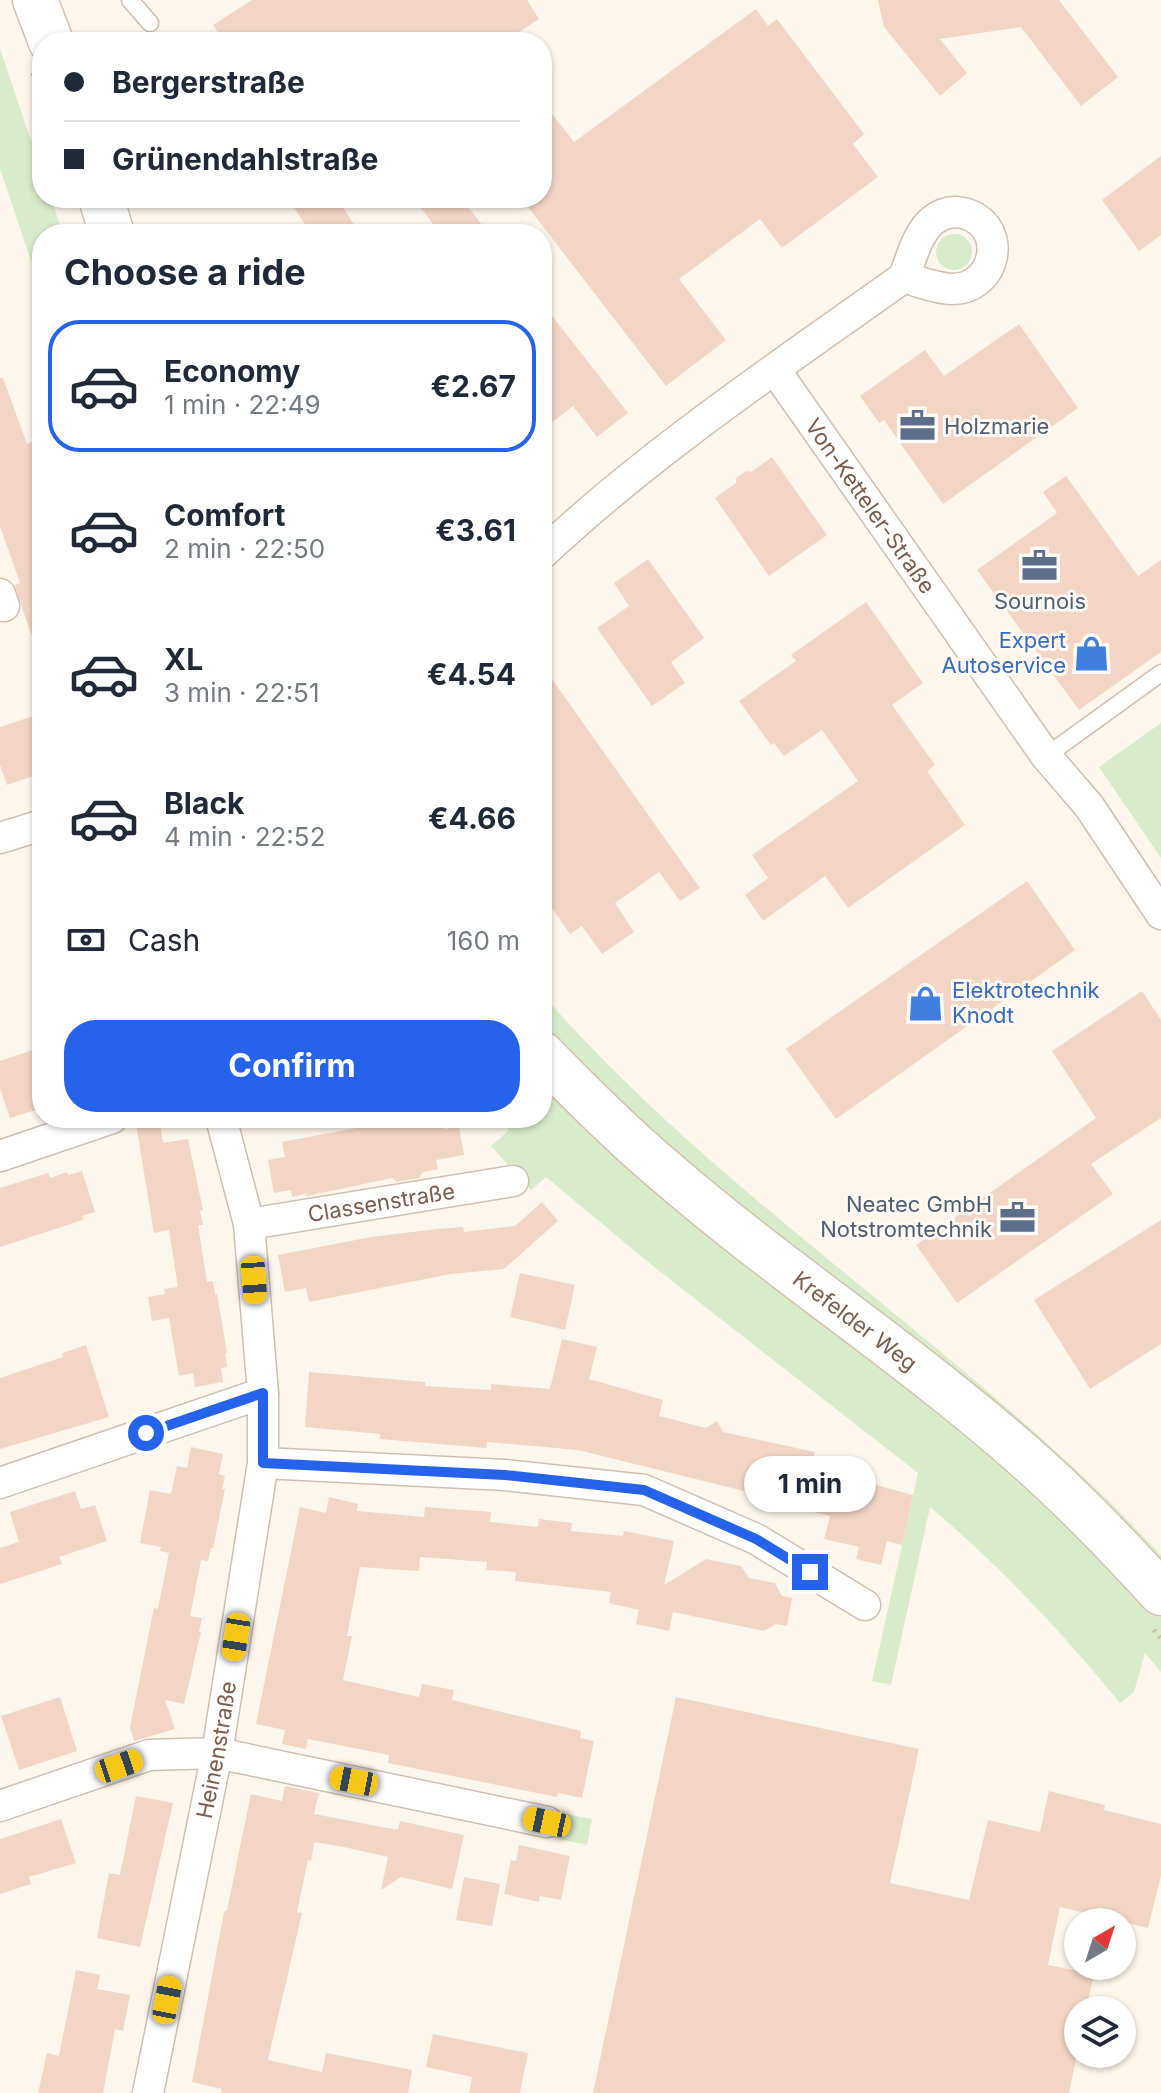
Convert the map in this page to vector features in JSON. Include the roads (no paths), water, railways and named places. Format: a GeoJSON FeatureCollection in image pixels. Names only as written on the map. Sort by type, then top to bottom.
{"type":"FeatureCollection","features":[{"type":"Feature","properties":{"kind":"street"},"geometry":{"type":"LineString","coordinates":[[35,0],[47,32]]}},
{"type":"Feature","properties":{"kind":"street"},"geometry":{"type":"LineString","coordinates":[[552,545],[633,475],[904,277]]}},
{"type":"Feature","properties":{"kind":"street","name":"Von-Ketteler-Straße"},"geometry":{"type":"LineString","coordinates":[[775,370],[1046,756],[1089,806],[1161,914]]}},
{"type":"Feature","properties":{"kind":"street"},"geometry":{"type":"LineString","coordinates":[[0,838],[32,828]]}},
{"type":"Feature","properties":{"kind":"street","name":"Krefelder Weg"},"geometry":{"type":"LineString","coordinates":[[552,1064],[666,1172],[940,1386],[1032,1463],[1102,1528],[1161,1593]]}},
{"type":"Feature","properties":{"kind":"street"},"geometry":{"type":"LineString","coordinates":[[0,1156],[83,1128]]}},
{"type":"Feature","properties":{"kind":"street","name":"Heinenstraße"},"geometry":{"type":"LineString","coordinates":[[148,2093],[217,1753],[263,1463],[263,1393],[249,1224],[224,1128]]}},
{"type":"Feature","properties":{"kind":"street","name":"Classenstraße"},"geometry":{"type":"LineString","coordinates":[[249,1224],[513,1181]]}},
{"type":"Feature","properties":{"kind":"street"},"geometry":{"type":"LineString","coordinates":[[0,1483],[263,1393]]}},
{"type":"Feature","properties":{"kind":"street"},"geometry":{"type":"LineString","coordinates":[[263,1463],[505,1475],[644,1490],[756,1539],[865,1605]]}},
{"type":"Feature","properties":{"kind":"street"},"geometry":{"type":"LineString","coordinates":[[0,1806],[149,1755],[217,1753],[547,1822]]}},
{"type":"Feature","properties":{"kind":"lane"},"geometry":{"type":"LineString","coordinates":[[130,0],[150,23]]}},
{"type":"Feature","properties":{"kind":"lane"},"geometry":{"type":"LineString","coordinates":[[1046,756],[1161,673]]}},
{"type":"Feature","properties":{"kind":"place","name":"Holzmarie"},"geometry":{"type":"Point","coordinates":[918,426]}},
{"type":"Feature","properties":{"kind":"place","name":"Sournois"},"geometry":{"type":"Point","coordinates":[1040,565]}},
{"type":"Feature","properties":{"kind":"place","name":"Expert Autoservice"},"geometry":{"type":"Point","coordinates":[1092,653]}},
{"type":"Feature","properties":{"kind":"place","name":"Elektrotechnik Knodt"},"geometry":{"type":"Point","coordinates":[926,1003]}},
{"type":"Feature","properties":{"kind":"place","name":"Neatec GmbH Notstromtechnik"},"geometry":{"type":"Point","coordinates":[1018,1217]}}]}
